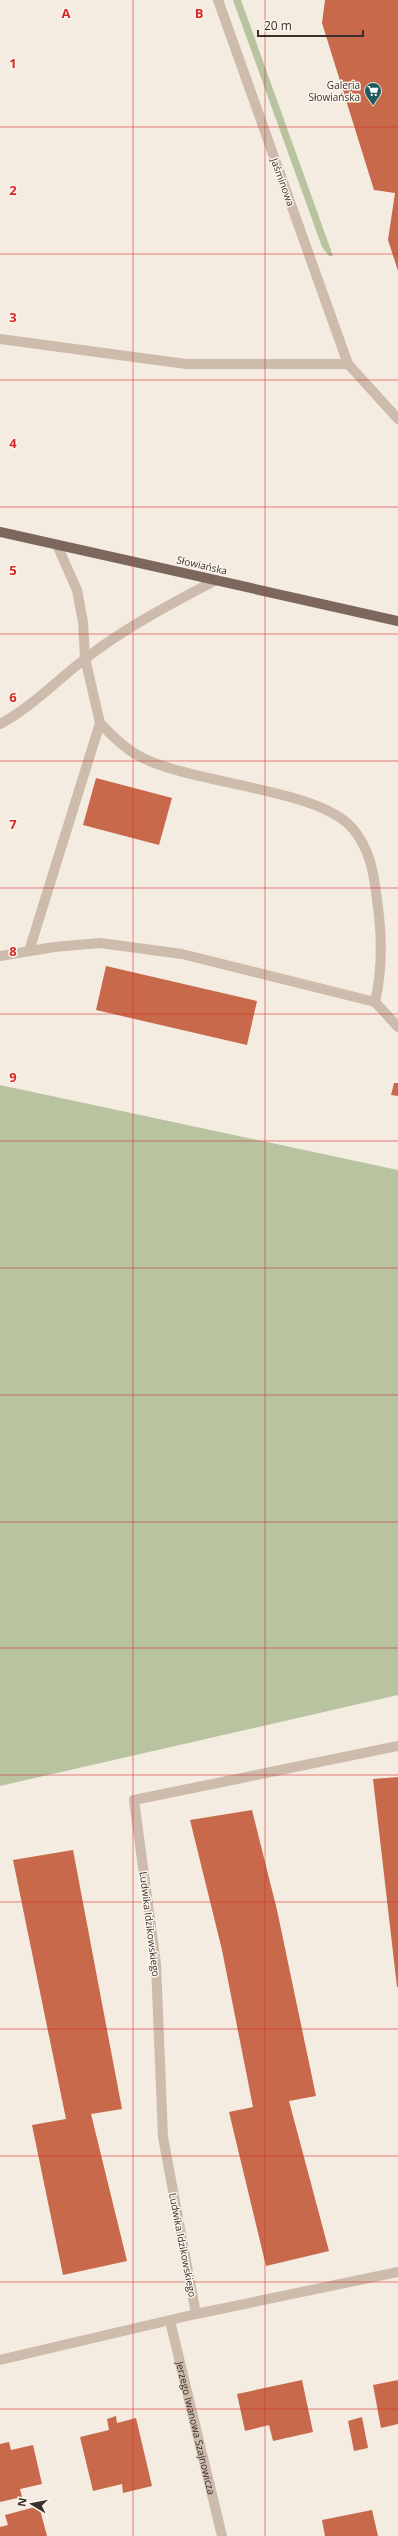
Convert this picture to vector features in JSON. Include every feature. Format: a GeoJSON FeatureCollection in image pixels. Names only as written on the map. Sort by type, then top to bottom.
{"type":"FeatureCollection","features":[{"type":"Feature","properties":{"kind":"main road","name":"Słowiańska"},"geometry":{"type":"LineString","coordinates":[[0,532],[398,621]]}},
{"type":"Feature","properties":{"kind":"street","name":"Jaśminowa"},"geometry":{"type":"LineString","coordinates":[[218,0],[348,364]]}},
{"type":"Feature","properties":{"kind":"street"},"geometry":{"type":"LineString","coordinates":[[0,339],[186,364],[348,364],[398,419]]}},
{"type":"Feature","properties":{"kind":"street"},"geometry":{"type":"LineString","coordinates":[[29,951],[100,723],[85,658],[81,608],[77,590],[57,544]]}},
{"type":"Feature","properties":{"kind":"street"},"geometry":{"type":"LineString","coordinates":[[0,724],[35,700],[85,658],[134,625],[216,580]]}},
{"type":"Feature","properties":{"kind":"street"},"geometry":{"type":"LineString","coordinates":[[100,723],[125,747],[155,763],[308,803],[344,820],[353,828],[364,845],[371,863],[382,935],[380,984],[375,1002]]}},
{"type":"Feature","properties":{"kind":"street"},"geometry":{"type":"LineString","coordinates":[[0,956],[29,951],[100,943],[132,946],[182,954],[375,1002],[398,1026]]}},
{"type":"Feature","properties":{"kind":"street","name":"Ludwika Idzikowskiego"},"geometry":{"type":"LineString","coordinates":[[196,2314],[163,2137],[156,1964],[134,1800],[398,1746]]}},
{"type":"Feature","properties":{"kind":"street"},"geometry":{"type":"LineString","coordinates":[[0,2360],[196,2314],[398,2272]]}},
{"type":"Feature","properties":{"kind":"street","name":"Jerzego Iwanowa Szajnowicza"},"geometry":{"type":"LineString","coordinates":[[170,2321],[222,2536]]}},
{"type":"Feature","properties":{"kind":"green space"},"geometry":{"type":"Polygon","coordinates":[[[233,0],[241,0],[333,256],[329,256],[322,247],[233,0]]]}},
{"type":"Feature","properties":{"kind":"green space"},"geometry":{"type":"Polygon","coordinates":[[[0,1085],[398,1170],[398,1695],[0,1786],[0,1085]]]}},
{"type":"Feature","properties":{"kind":"building","name":"Galeria Słowiańska"},"geometry":{"type":"Polygon","coordinates":[[[325,0],[398,0],[398,271],[388,240],[395,193],[374,190],[322,23],[325,0]]]}},
{"type":"Feature","properties":{"kind":"building"},"geometry":{"type":"Polygon","coordinates":[[[96,778],[172,798],[159,845],[83,825],[96,778]]]}},
{"type":"Feature","properties":{"kind":"building"},"geometry":{"type":"Polygon","coordinates":[[[106,966],[257,1001],[247,1045],[96,1010],[106,966]]]}},
{"type":"Feature","properties":{"kind":"building"},"geometry":{"type":"Polygon","coordinates":[[[394,1083],[398,1083],[398,1096],[391,1095],[394,1083]]]}},
{"type":"Feature","properties":{"kind":"building"},"geometry":{"type":"Polygon","coordinates":[[[398,1777],[398,1987],[397,1987],[373,1779],[398,1777]]]}},
{"type":"Feature","properties":{"kind":"building"},"geometry":{"type":"Polygon","coordinates":[[[252,1810],[277,1910],[316,2096],[289,2101],[329,2251],[266,2266],[229,2112],[253,2107],[222,1950],[190,1820],[252,1810]]]}},
{"type":"Feature","properties":{"kind":"building"},"geometry":{"type":"Polygon","coordinates":[[[73,1850],[122,2109],[91,2114],[127,2261],[63,2275],[32,2125],[66,2119],[13,1860],[73,1850]]]}},
{"type":"Feature","properties":{"kind":"building"},"geometry":{"type":"Polygon","coordinates":[[[302,2380],[313,2432],[273,2441],[269,2425],[245,2431],[237,2394],[302,2380]]]}},
{"type":"Feature","properties":{"kind":"building"},"geometry":{"type":"Polygon","coordinates":[[[398,2380],[398,2424],[381,2428],[373,2385],[398,2380]]]}},
{"type":"Feature","properties":{"kind":"building"},"geometry":{"type":"Polygon","coordinates":[[[116,2416],[117,2423],[136,2418],[152,2486],[123,2493],[122,2484],[93,2491],[80,2437],[109,2430],[107,2419],[116,2416]]]}},
{"type":"Feature","properties":{"kind":"building"},"geometry":{"type":"Polygon","coordinates":[[[362,2417],[368,2448],[354,2451],[348,2421],[362,2417]]]}},
{"type":"Feature","properties":{"kind":"building"},"geometry":{"type":"Polygon","coordinates":[[[9,2442],[11,2450],[33,2445],[42,2484],[20,2489],[22,2497],[0,2502],[0,2444],[9,2442]]]}},
{"type":"Feature","properties":{"kind":"building"},"geometry":{"type":"Polygon","coordinates":[[[39,2506],[47,2536],[0,2536],[0,2527],[8,2525],[5,2515],[39,2506]]]}},
{"type":"Feature","properties":{"kind":"building"},"geometry":{"type":"Polygon","coordinates":[[[372,2510],[378,2536],[325,2536],[322,2520],[372,2510]]]}},
{"type":"Feature","properties":{"kind":"place","name":"Galeria Słowiańska"},"geometry":{"type":"Point","coordinates":[373,106]}}]}
